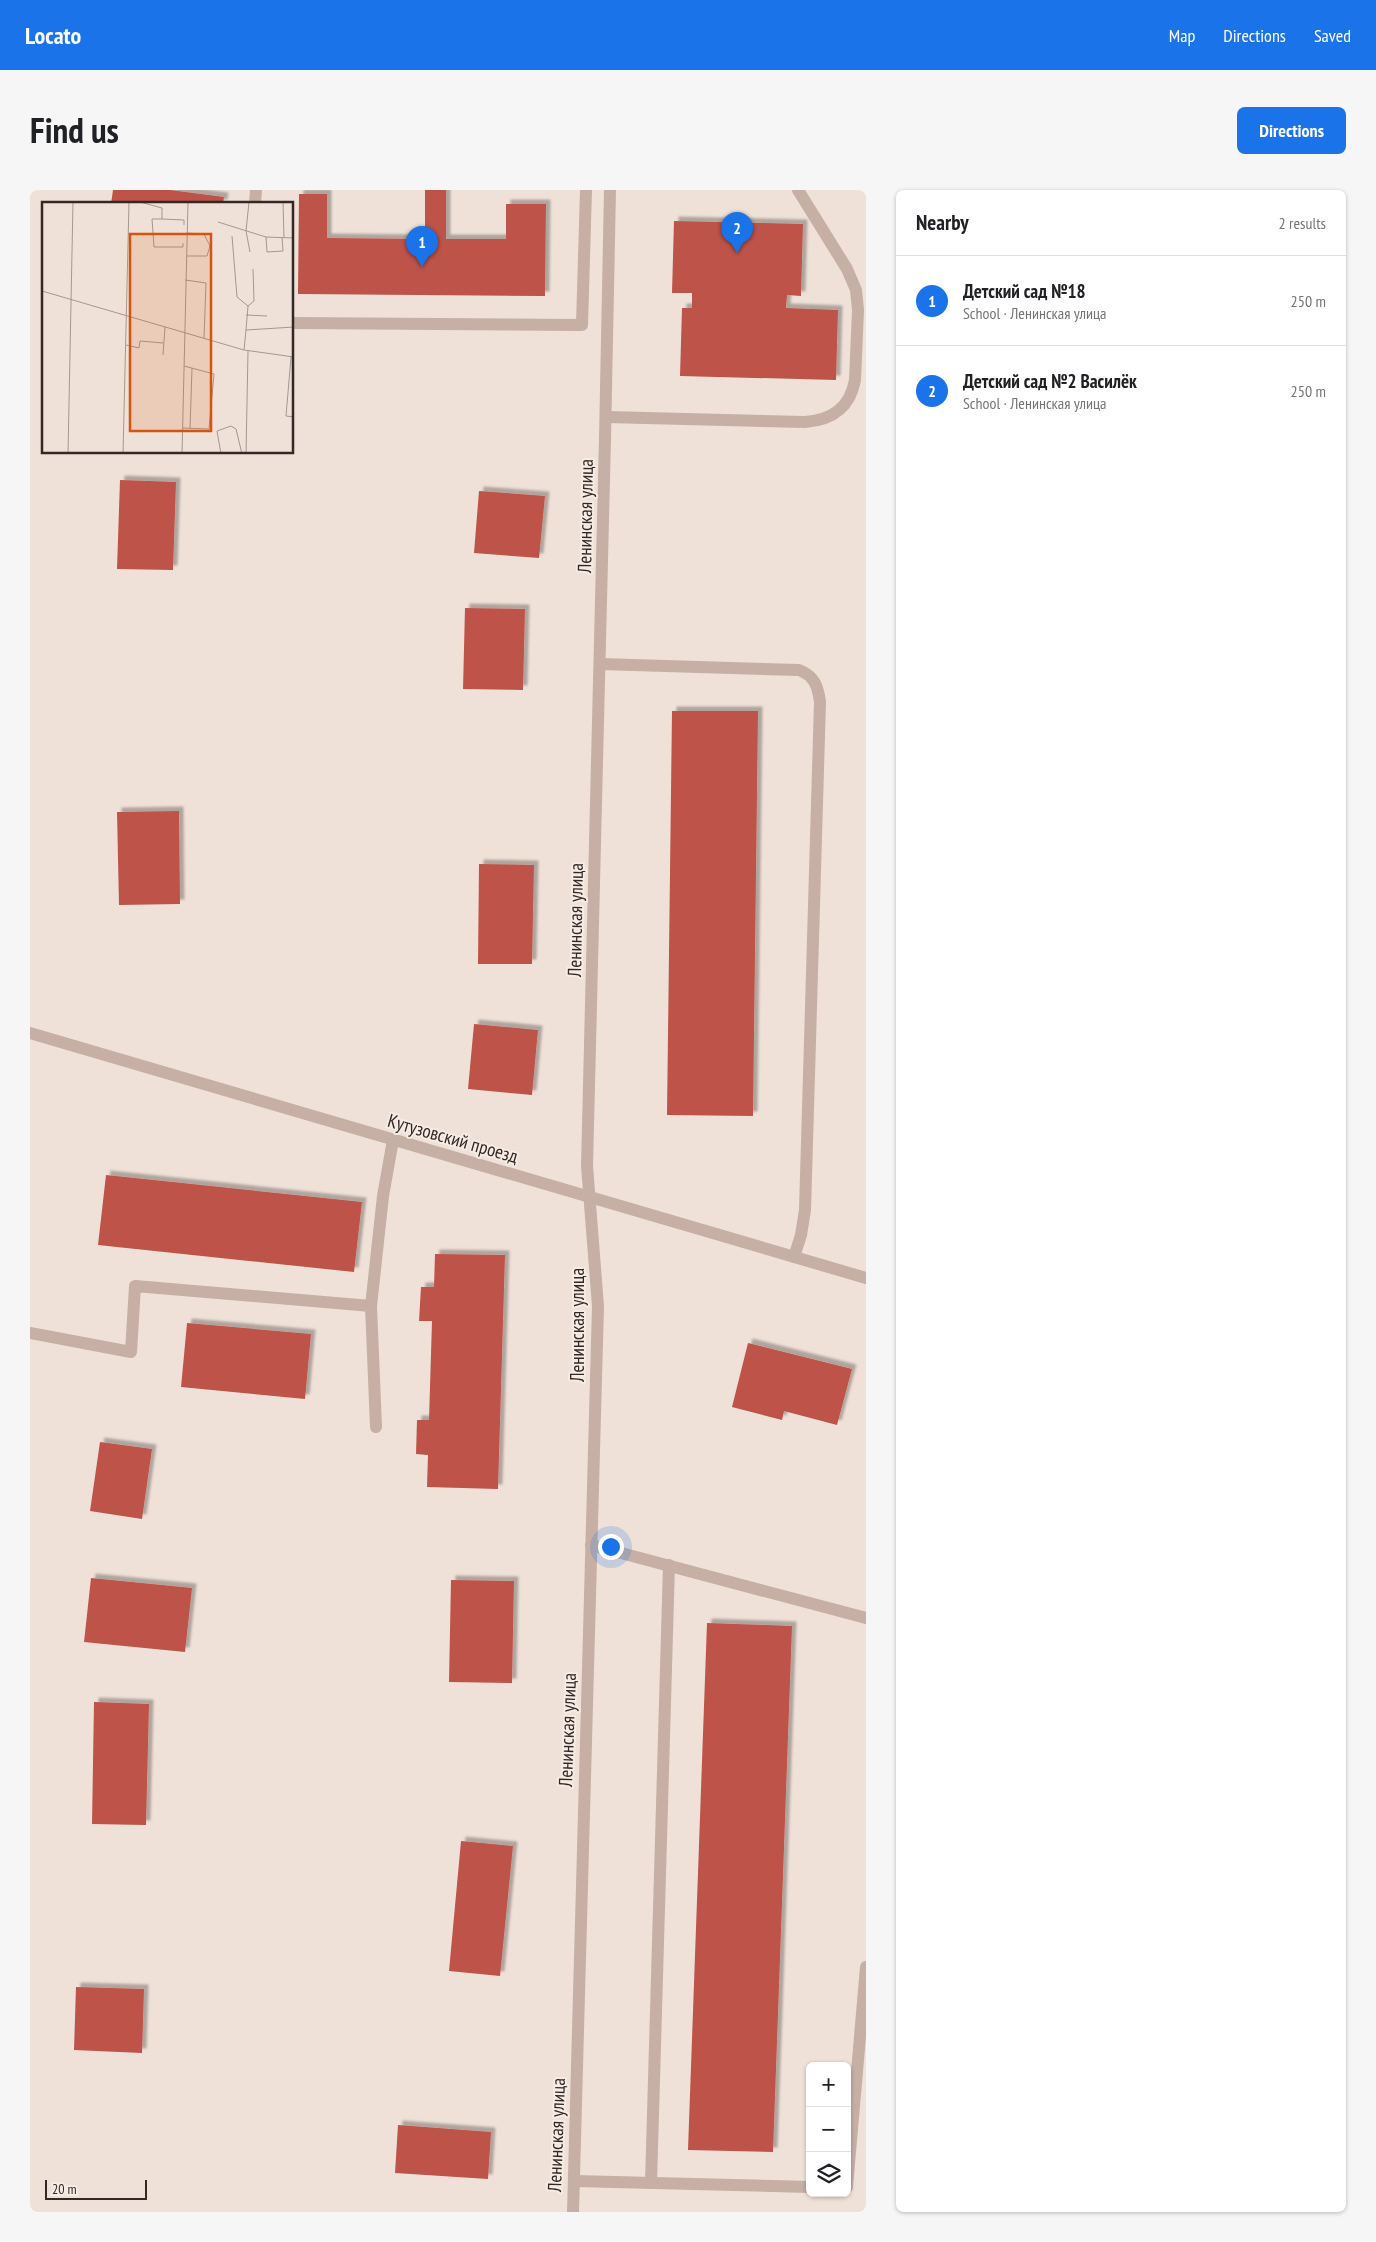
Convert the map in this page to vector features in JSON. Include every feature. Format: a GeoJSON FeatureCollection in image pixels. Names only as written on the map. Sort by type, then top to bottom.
{"type":"FeatureCollection","features":[{"type":"Feature","properties":{"kind":"street"},"geometry":{"type":"LineString","coordinates":[[294,323],[582,325],[586,190]]}},
{"type":"Feature","properties":{"kind":"street","name":"Ленинская улица"},"geometry":{"type":"LineString","coordinates":[[573,2212],[598,1306],[588,1166],[610,190]]}},
{"type":"Feature","properties":{"kind":"street"},"geometry":{"type":"LineString","coordinates":[[606,417],[805,422],[829,418],[845,406],[850,398],[855,380],[858,310],[856,290],[847,269],[798,190]]}},
{"type":"Feature","properties":{"kind":"street"},"geometry":{"type":"LineString","coordinates":[[600,664],[799,670],[807,673],[817,685],[820,702],[806,1210],[794,1257]]}},
{"type":"Feature","properties":{"kind":"street","name":"Кутузовский проезд"},"geometry":{"type":"LineString","coordinates":[[30,1033],[866,1278]]}},
{"type":"Feature","properties":{"kind":"street"},"geometry":{"type":"LineString","coordinates":[[376,1428],[371,1306],[383,1196],[393,1140]]}},
{"type":"Feature","properties":{"kind":"street"},"geometry":{"type":"LineString","coordinates":[[30,1333],[131,1352],[135,1286],[371,1306]]}},
{"type":"Feature","properties":{"kind":"street"},"geometry":{"type":"LineString","coordinates":[[591,1545],[866,1618]]}},
{"type":"Feature","properties":{"kind":"street"},"geometry":{"type":"LineString","coordinates":[[651,2184],[669,1565]]}},
{"type":"Feature","properties":{"kind":"street"},"geometry":{"type":"LineString","coordinates":[[850,2152],[866,1967]]}},
{"type":"Feature","properties":{"kind":"street"},"geometry":{"type":"LineString","coordinates":[[574,2181],[806,2187]]}},
{"type":"Feature","properties":{"kind":"building"},"geometry":{"type":"Polygon","coordinates":[[[113,190],[170,190],[224,197],[223,202],[111,202],[113,190]]]}},
{"type":"Feature","properties":{"kind":"building"},"geometry":{"type":"Polygon","coordinates":[[[425,190],[446,190],[446,239],[506,239],[506,204],[546,204],[545,296],[298,294],[299,194],[327,194],[327,238],[425,239],[425,190]]]}},
{"type":"Feature","properties":{"kind":"building"},"geometry":{"type":"Polygon","coordinates":[[[674,221],[803,224],[801,296],[787,295],[786,308],[838,310],[836,380],[680,376],[682,308],[692,308],[692,293],[672,293],[674,221]]]}},
{"type":"Feature","properties":{"kind":"building"},"geometry":{"type":"Polygon","coordinates":[[[120,480],[176,482],[173,570],[117,569],[120,480]]]}},
{"type":"Feature","properties":{"kind":"building"},"geometry":{"type":"Polygon","coordinates":[[[479,491],[545,496],[539,558],[474,553],[479,491]]]}},
{"type":"Feature","properties":{"kind":"building"},"geometry":{"type":"Polygon","coordinates":[[[465,608],[525,609],[523,690],[463,689],[465,608]]]}},
{"type":"Feature","properties":{"kind":"building"},"geometry":{"type":"Polygon","coordinates":[[[672,711],[758,711],[753,1116],[667,1115],[672,711]]]}},
{"type":"Feature","properties":{"kind":"building"},"geometry":{"type":"Polygon","coordinates":[[[179,811],[180,904],[119,905],[117,812],[179,811]]]}},
{"type":"Feature","properties":{"kind":"building"},"geometry":{"type":"Polygon","coordinates":[[[479,864],[534,865],[532,964],[478,964],[479,864]]]}},
{"type":"Feature","properties":{"kind":"building"},"geometry":{"type":"Polygon","coordinates":[[[474,1024],[538,1030],[532,1095],[468,1089],[474,1024]]]}},
{"type":"Feature","properties":{"kind":"building"},"geometry":{"type":"Polygon","coordinates":[[[106,1175],[362,1202],[354,1272],[98,1245],[106,1175]]]}},
{"type":"Feature","properties":{"kind":"building"},"geometry":{"type":"Polygon","coordinates":[[[435,1254],[505,1255],[498,1489],[427,1487],[428,1455],[416,1454],[417,1420],[429,1420],[432,1321],[419,1321],[421,1287],[434,1287],[435,1254]]]}},
{"type":"Feature","properties":{"kind":"building"},"geometry":{"type":"Polygon","coordinates":[[[187,1323],[311,1334],[305,1399],[181,1387],[187,1323]]]}},
{"type":"Feature","properties":{"kind":"building"},"geometry":{"type":"Polygon","coordinates":[[[748,1343],[852,1369],[837,1425],[784,1411],[782,1420],[732,1407],[748,1343]]]}},
{"type":"Feature","properties":{"kind":"building"},"geometry":{"type":"Polygon","coordinates":[[[100,1442],[152,1449],[142,1519],[90,1511],[100,1442]]]}},
{"type":"Feature","properties":{"kind":"building"},"geometry":{"type":"Polygon","coordinates":[[[91,1578],[192,1588],[185,1652],[84,1642],[91,1578]]]}},
{"type":"Feature","properties":{"kind":"building"},"geometry":{"type":"Polygon","coordinates":[[[451,1580],[514,1581],[512,1683],[449,1682],[451,1580]]]}},
{"type":"Feature","properties":{"kind":"building"},"geometry":{"type":"Polygon","coordinates":[[[707,1623],[792,1626],[773,2152],[688,2150],[707,1623]]]}},
{"type":"Feature","properties":{"kind":"building"},"geometry":{"type":"Polygon","coordinates":[[[94,1702],[149,1704],[146,1825],[92,1824],[94,1702]]]}},
{"type":"Feature","properties":{"kind":"building"},"geometry":{"type":"Polygon","coordinates":[[[461,1841],[513,1846],[500,1976],[449,1971],[461,1841]]]}},
{"type":"Feature","properties":{"kind":"building"},"geometry":{"type":"Polygon","coordinates":[[[76,1987],[144,1989],[142,2053],[74,2050],[76,1987]]]}},
{"type":"Feature","properties":{"kind":"building"},"geometry":{"type":"Polygon","coordinates":[[[398,2125],[491,2132],[488,2179],[395,2173],[398,2125]]]}},
{"type":"Feature","properties":{"kind":"place","name":"Детский сад №2 Василёк"},"geometry":{"type":"Point","coordinates":[737,253]}},
{"type":"Feature","properties":{"kind":"place","name":"Детский сад №18"},"geometry":{"type":"Point","coordinates":[422,267]}}]}
